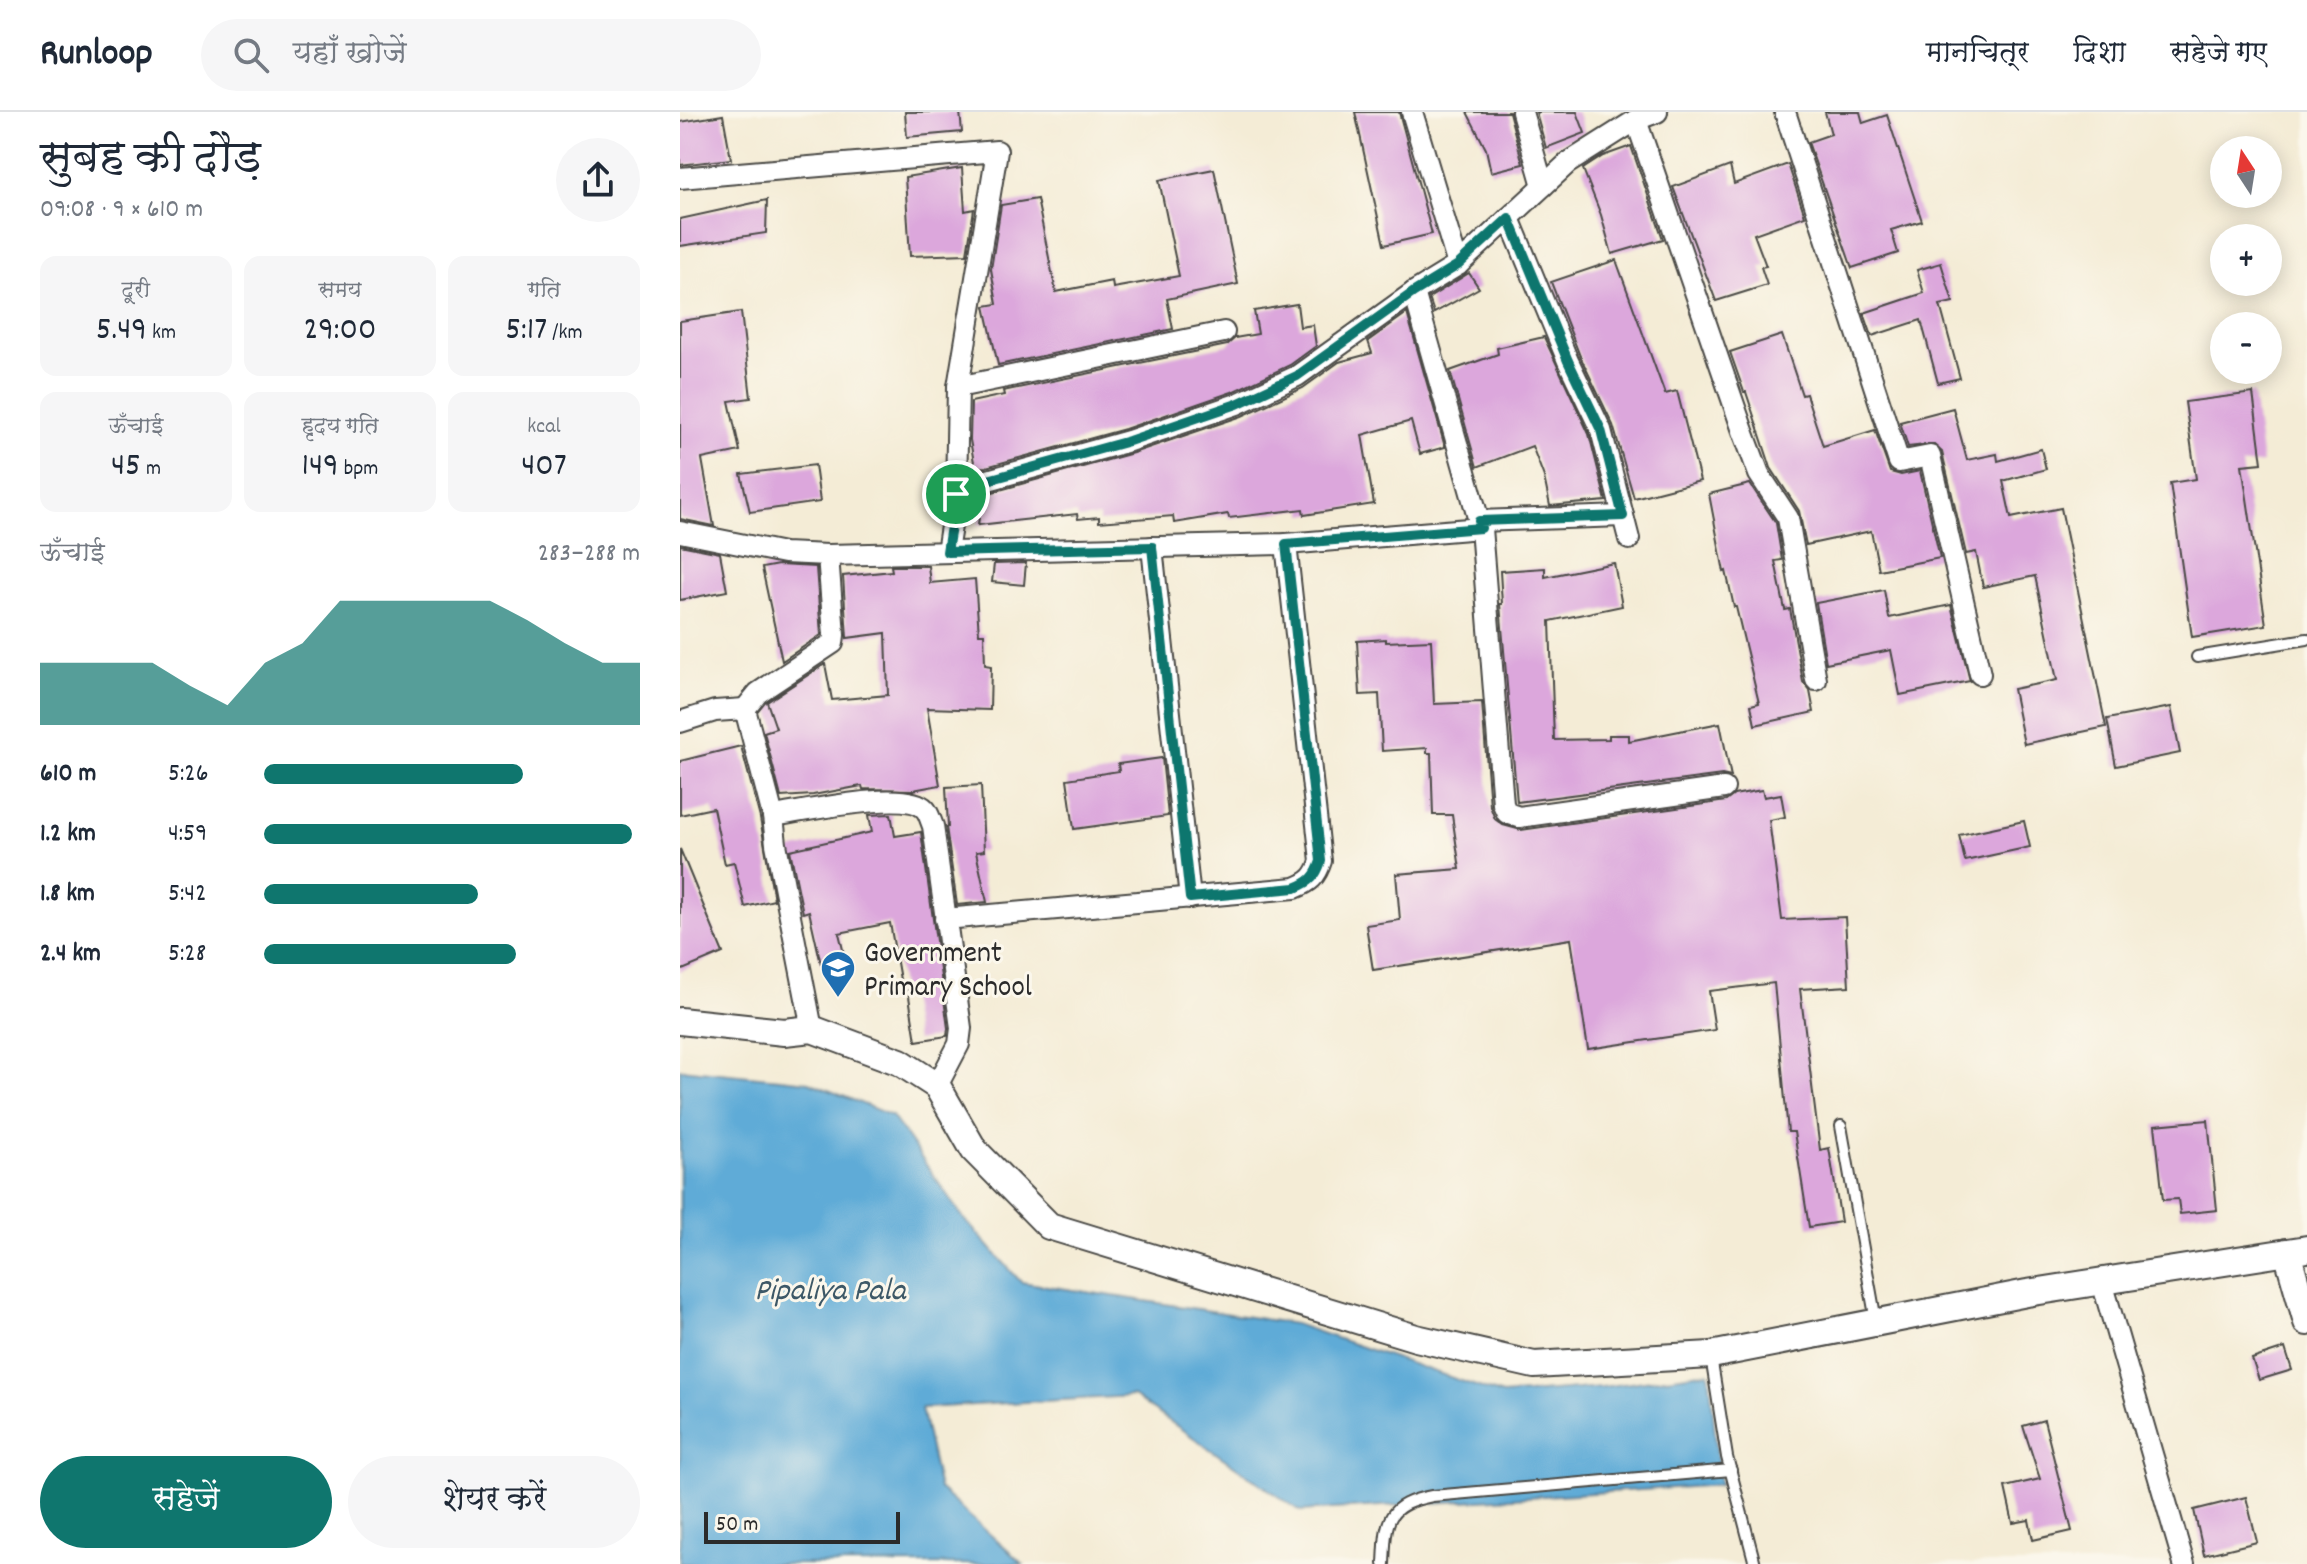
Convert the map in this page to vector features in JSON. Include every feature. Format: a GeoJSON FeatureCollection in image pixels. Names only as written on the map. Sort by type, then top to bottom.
{"type":"FeatureCollection","features":[{"type":"Feature","properties":{"kind":"street"},"geometry":{"type":"LineString","coordinates":[[1412,112],[1458,265]]}},
{"type":"Feature","properties":{"kind":"street"},"geometry":{"type":"LineString","coordinates":[[1522,112],[1543,186]]}},
{"type":"Feature","properties":{"kind":"street"},"geometry":{"type":"LineString","coordinates":[[956,494],[970,485],[1129,441],[1237,404],[1297,376],[1414,292],[1458,265],[1568,163],[1636,120],[1657,112]]}},
{"type":"Feature","properties":{"kind":"street"},"geometry":{"type":"LineString","coordinates":[[1785,112],[1899,462],[1930,456],[1980,674]]}},
{"type":"Feature","properties":{"kind":"street"},"geometry":{"type":"LineString","coordinates":[[1636,120],[1759,474],[1788,518],[1816,680]]}},
{"type":"Feature","properties":{"kind":"street"},"geometry":{"type":"LineString","coordinates":[[680,178],[997,151],[958,387],[956,494],[947,552]]}},
{"type":"Feature","properties":{"kind":"street"},"geometry":{"type":"LineString","coordinates":[[1509,218],[1568,361],[1601,430],[1629,539]]}},
{"type":"Feature","properties":{"kind":"street"},"geometry":{"type":"LineString","coordinates":[[1414,292],[1480,524],[1503,804],[1507,813],[1519,817],[1724,788]]}},
{"type":"Feature","properties":{"kind":"street"},"geometry":{"type":"LineString","coordinates":[[958,387],[1224,332]]}},
{"type":"Feature","properties":{"kind":"street"},"geometry":{"type":"LineString","coordinates":[[680,532],[784,553],[828,555],[1286,544],[1480,524],[1623,516]]}},
{"type":"Feature","properties":{"kind":"street"},"geometry":{"type":"LineString","coordinates":[[945,919],[1295,888],[1308,883],[1317,874],[1321,861],[1286,544]]}},
{"type":"Feature","properties":{"kind":"street"},"geometry":{"type":"LineString","coordinates":[[1152,547],[1190,898]]}},
{"type":"Feature","properties":{"kind":"street"},"geometry":{"type":"LineString","coordinates":[[680,722],[715,711],[745,709],[758,693],[833,643],[828,555]]}},
{"type":"Feature","properties":{"kind":"street"},"geometry":{"type":"LineString","coordinates":[[745,709],[773,816],[812,1029]]}},
{"type":"Feature","properties":{"kind":"street"},"geometry":{"type":"LineString","coordinates":[[773,816],[888,799],[912,801],[925,809],[933,826],[961,1037],[937,1086]]}},
{"type":"Feature","properties":{"kind":"street"},"geometry":{"type":"LineString","coordinates":[[680,1021],[784,1032],[812,1029],[900,1062],[937,1086],[974,1150],[1049,1226],[1401,1333],[1534,1365],[1711,1355],[2102,1282],[2297,1251],[2307,1322]]}},
{"type":"Feature","properties":{"kind":"street"},"geometry":{"type":"LineString","coordinates":[[2102,1282],[2184,1564]]}},
{"type":"Feature","properties":{"kind":"lane"},"geometry":{"type":"LineString","coordinates":[[2197,657],[2307,639]]}},
{"type":"Feature","properties":{"kind":"lane"},"geometry":{"type":"LineString","coordinates":[[1841,1126],[1876,1323]]}},
{"type":"Feature","properties":{"kind":"lane"},"geometry":{"type":"LineString","coordinates":[[1711,1355],[1727,1457],[1755,1564]]}},
{"type":"Feature","properties":{"kind":"lane"},"geometry":{"type":"LineString","coordinates":[[1384,1564],[1385,1529],[1392,1512],[1409,1500],[1731,1470]]}},
{"type":"Feature","properties":{"kind":"water","name":"Pipaliya Pala"},"geometry":{"type":"Polygon","coordinates":[[[680,1069],[809,1082],[892,1116],[964,1219],[1021,1282],[1295,1324],[1502,1395],[1602,1387],[1709,1372],[1720,1485],[1300,1511],[1133,1396],[921,1408],[939,1489],[1023,1564],[680,1564],[680,1069]]]}},
{"type":"Feature","properties":{"kind":"building"},"geometry":{"type":"Polygon","coordinates":[[[905,112],[960,112],[962,132],[907,137],[905,112]]]}},
{"type":"Feature","properties":{"kind":"building"},"geometry":{"type":"Polygon","coordinates":[[[1355,112],[1399,112],[1432,234],[1384,245],[1355,112]]]}},
{"type":"Feature","properties":{"kind":"building"},"geometry":{"type":"Polygon","coordinates":[[[1467,112],[1509,112],[1523,164],[1491,172],[1486,149],[1467,112]]]}},
{"type":"Feature","properties":{"kind":"building"},"geometry":{"type":"Polygon","coordinates":[[[1536,112],[1577,112],[1585,133],[1546,148],[1536,112]]]}},
{"type":"Feature","properties":{"kind":"building"},"geometry":{"type":"Polygon","coordinates":[[[1825,112],[1860,112],[1863,123],[1887,115],[1922,221],[1891,230],[1898,253],[1852,268],[1808,142],[1831,134],[1825,112]]]}},
{"type":"Feature","properties":{"kind":"building"},"geometry":{"type":"Polygon","coordinates":[[[723,115],[731,159],[680,165],[680,122],[723,115]]]}},
{"type":"Feature","properties":{"kind":"building"},"geometry":{"type":"Polygon","coordinates":[[[1631,146],[1663,239],[1612,254],[1583,169],[1603,156],[1631,146]]]}},
{"type":"Feature","properties":{"kind":"building"},"geometry":{"type":"Polygon","coordinates":[[[1788,164],[1805,216],[1754,234],[1766,266],[1761,267],[1767,285],[1716,301],[1673,187],[1730,166],[1734,184],[1788,164]]]}},
{"type":"Feature","properties":{"kind":"building"},"geometry":{"type":"Polygon","coordinates":[[[962,168],[965,211],[974,209],[967,254],[910,256],[905,177],[962,168]]]}},
{"type":"Feature","properties":{"kind":"building"},"geometry":{"type":"Polygon","coordinates":[[[1214,169],[1238,284],[1167,299],[1173,329],[998,365],[985,306],[997,304],[991,269],[1001,205],[1037,199],[1056,292],[1112,281],[1113,288],[1179,276],[1159,180],[1214,169]]]}},
{"type":"Feature","properties":{"kind":"building"},"geometry":{"type":"Polygon","coordinates":[[[767,200],[766,233],[680,246],[680,219],[767,200]]]}},
{"type":"Feature","properties":{"kind":"building"},"geometry":{"type":"Polygon","coordinates":[[[1616,260],[1665,394],[1677,391],[1700,481],[1634,498],[1613,425],[1580,356],[1551,282],[1616,260]]]}},
{"type":"Feature","properties":{"kind":"building"},"geometry":{"type":"Polygon","coordinates":[[[1941,263],[1953,302],[1940,305],[1960,378],[1938,383],[1921,320],[1872,336],[1864,313],[1924,293],[1917,270],[1941,263]]]}},
{"type":"Feature","properties":{"kind":"building"},"geometry":{"type":"Polygon","coordinates":[[[1469,273],[1479,288],[1434,313],[1429,298],[1469,273]]]}},
{"type":"Feature","properties":{"kind":"building"},"geometry":{"type":"Polygon","coordinates":[[[1297,304],[1300,327],[1313,325],[1316,346],[1290,365],[1232,392],[1125,429],[975,468],[970,440],[971,402],[1004,395],[1003,391],[1227,345],[1235,338],[1258,334],[1254,311],[1297,304]]]}},
{"type":"Feature","properties":{"kind":"building"},"geometry":{"type":"Polygon","coordinates":[[[741,312],[751,398],[729,401],[740,451],[702,459],[714,526],[680,519],[680,321],[741,312]]]}},
{"type":"Feature","properties":{"kind":"building"},"geometry":{"type":"Polygon","coordinates":[[[1407,313],[1445,447],[1420,454],[1411,421],[1362,435],[1374,504],[1304,515],[1303,509],[1229,518],[1228,514],[1174,523],[1173,516],[1099,522],[1099,517],[1078,519],[1077,514],[978,525],[982,495],[1133,453],[1242,416],[1303,388],[1339,362],[1372,353],[1368,341],[1407,313]]]}},
{"type":"Feature","properties":{"kind":"building"},"geometry":{"type":"Polygon","coordinates":[[[1782,335],[1823,446],[1875,430],[1890,472],[1901,475],[1920,471],[1940,558],[1879,570],[1871,531],[1806,545],[1799,511],[1771,468],[1730,352],[1782,335]]]}},
{"type":"Feature","properties":{"kind":"building"},"geometry":{"type":"Polygon","coordinates":[[[1544,337],[1589,434],[1606,501],[1550,506],[1544,477],[1532,446],[1477,467],[1450,371],[1498,354],[1497,348],[1544,337]]]}},
{"type":"Feature","properties":{"kind":"building"},"geometry":{"type":"Polygon","coordinates":[[[2253,393],[2262,463],[2242,465],[2266,625],[2192,637],[2170,483],[2196,479],[2185,402],[2253,393]]]}},
{"type":"Feature","properties":{"kind":"building"},"geometry":{"type":"Polygon","coordinates":[[[1953,408],[1967,460],[1997,454],[1998,461],[2041,449],[2046,469],[2003,481],[2011,518],[2061,508],[2106,727],[2024,744],[2013,689],[2057,680],[2035,576],[1983,587],[1976,552],[1966,554],[1942,452],[1933,444],[1908,447],[1900,422],[1953,408]]]}},
{"type":"Feature","properties":{"kind":"building"},"geometry":{"type":"Polygon","coordinates":[[[815,465],[820,502],[750,512],[741,474],[815,465]]]}},
{"type":"Feature","properties":{"kind":"building"},"geometry":{"type":"Polygon","coordinates":[[[1750,484],[1776,523],[1782,560],[1775,561],[1785,610],[1790,609],[1803,682],[1810,691],[1814,712],[1755,725],[1751,705],[1759,703],[1736,607],[1724,572],[1709,494],[1750,484]]]}},
{"type":"Feature","properties":{"kind":"building"},"geometry":{"type":"Polygon","coordinates":[[[680,545],[720,553],[727,591],[680,600],[680,545]]]}},
{"type":"Feature","properties":{"kind":"building"},"geometry":{"type":"Polygon","coordinates":[[[1026,563],[1024,585],[992,582],[994,564],[1026,563]]]}},
{"type":"Feature","properties":{"kind":"building"},"geometry":{"type":"Polygon","coordinates":[[[1614,563],[1622,606],[1550,621],[1554,740],[1609,739],[1609,735],[1629,735],[1629,741],[1720,723],[1731,777],[1722,775],[1517,802],[1500,604],[1500,571],[1545,568],[1545,577],[1614,563]]]}},
{"type":"Feature","properties":{"kind":"building"},"geometry":{"type":"Polygon","coordinates":[[[778,565],[816,567],[821,635],[782,661],[762,568],[778,565]]]}},
{"type":"Feature","properties":{"kind":"building"},"geometry":{"type":"Polygon","coordinates":[[[891,566],[928,566],[930,583],[975,579],[979,634],[984,634],[985,665],[991,666],[990,710],[927,708],[940,785],[913,790],[863,789],[862,786],[781,797],[764,732],[776,728],[767,702],[825,664],[832,700],[888,695],[886,633],[847,638],[843,576],[892,571],[891,566]]]}},
{"type":"Feature","properties":{"kind":"building"},"geometry":{"type":"Polygon","coordinates":[[[1884,590],[1889,618],[1951,605],[1970,681],[1900,695],[1891,650],[1826,663],[1816,603],[1884,590]]]}},
{"type":"Feature","properties":{"kind":"building"},"geometry":{"type":"Polygon","coordinates":[[[1386,639],[1386,642],[1431,640],[1434,704],[1482,702],[1490,806],[1495,819],[1503,825],[1521,830],[1726,801],[1734,795],[1762,790],[1764,797],[1781,794],[1785,817],[1769,820],[1782,920],[1845,917],[1849,986],[1800,989],[1820,1150],[1829,1148],[1841,1222],[1809,1227],[1794,1132],[1788,1132],[1774,983],[1709,991],[1715,1030],[1588,1049],[1571,939],[1373,970],[1366,925],[1400,920],[1396,874],[1460,869],[1452,815],[1433,815],[1431,753],[1427,753],[1427,748],[1382,751],[1379,694],[1360,695],[1357,641],[1386,639]]]}},
{"type":"Feature","properties":{"kind":"building"},"geometry":{"type":"Polygon","coordinates":[[[2171,707],[2180,753],[2116,766],[2107,719],[2171,707]]]}},
{"type":"Feature","properties":{"kind":"building"},"geometry":{"type":"Polygon","coordinates":[[[741,746],[760,818],[774,900],[745,907],[734,862],[725,864],[713,808],[680,815],[680,761],[741,746]]]}},
{"type":"Feature","properties":{"kind":"building"},"geometry":{"type":"Polygon","coordinates":[[[1162,758],[1168,816],[1074,829],[1067,779],[1119,771],[1118,764],[1162,758]]]}},
{"type":"Feature","properties":{"kind":"building"},"geometry":{"type":"Polygon","coordinates":[[[981,785],[984,851],[976,852],[987,902],[957,905],[946,827],[946,787],[981,785]]]}},
{"type":"Feature","properties":{"kind":"building"},"geometry":{"type":"Polygon","coordinates":[[[891,814],[895,836],[921,832],[947,1036],[916,1041],[908,990],[902,991],[890,923],[839,933],[845,958],[821,964],[809,911],[803,913],[790,850],[872,832],[869,815],[891,814]]]}},
{"type":"Feature","properties":{"kind":"building"},"geometry":{"type":"Polygon","coordinates":[[[2024,821],[2030,847],[1965,861],[1959,835],[2024,821]]]}},
{"type":"Feature","properties":{"kind":"building"},"geometry":{"type":"Polygon","coordinates":[[[680,849],[723,953],[680,971],[680,849]]]}},
{"type":"Feature","properties":{"kind":"building"},"geometry":{"type":"Polygon","coordinates":[[[2208,1120],[2217,1210],[2180,1214],[2178,1199],[2163,1200],[2155,1125],[2208,1120]]]}},
{"type":"Feature","properties":{"kind":"building"},"geometry":{"type":"Polygon","coordinates":[[[2285,1348],[2292,1370],[2259,1380],[2252,1359],[2285,1348]]]}},
{"type":"Feature","properties":{"kind":"building"},"geometry":{"type":"Polygon","coordinates":[[[2044,1420],[2072,1531],[2033,1540],[2029,1520],[2013,1523],[2005,1487],[2040,1479],[2023,1426],[2044,1420]]]}},
{"type":"Feature","properties":{"kind":"building"},"geometry":{"type":"Polygon","coordinates":[[[2246,1497],[2257,1542],[2204,1555],[2194,1510],[2246,1497]]]}},
{"type":"Feature","properties":{"kind":"place","name":"Government Primary School"},"geometry":{"type":"Point","coordinates":[838,999]}},
{"type":"Feature","properties":{"kind":"route"},"geometry":{"type":"LineString","coordinates":[[1509,218],[1568,361],[1601,430],[1623,516],[1479,521],[1481,528],[1286,544],[1321,861],[1317,874],[1308,883],[1295,888],[1190,898],[1152,547],[947,552],[956,494],[970,485],[1129,441],[1237,404],[1297,376],[1414,292],[1458,265],[1509,218]]}}]}
